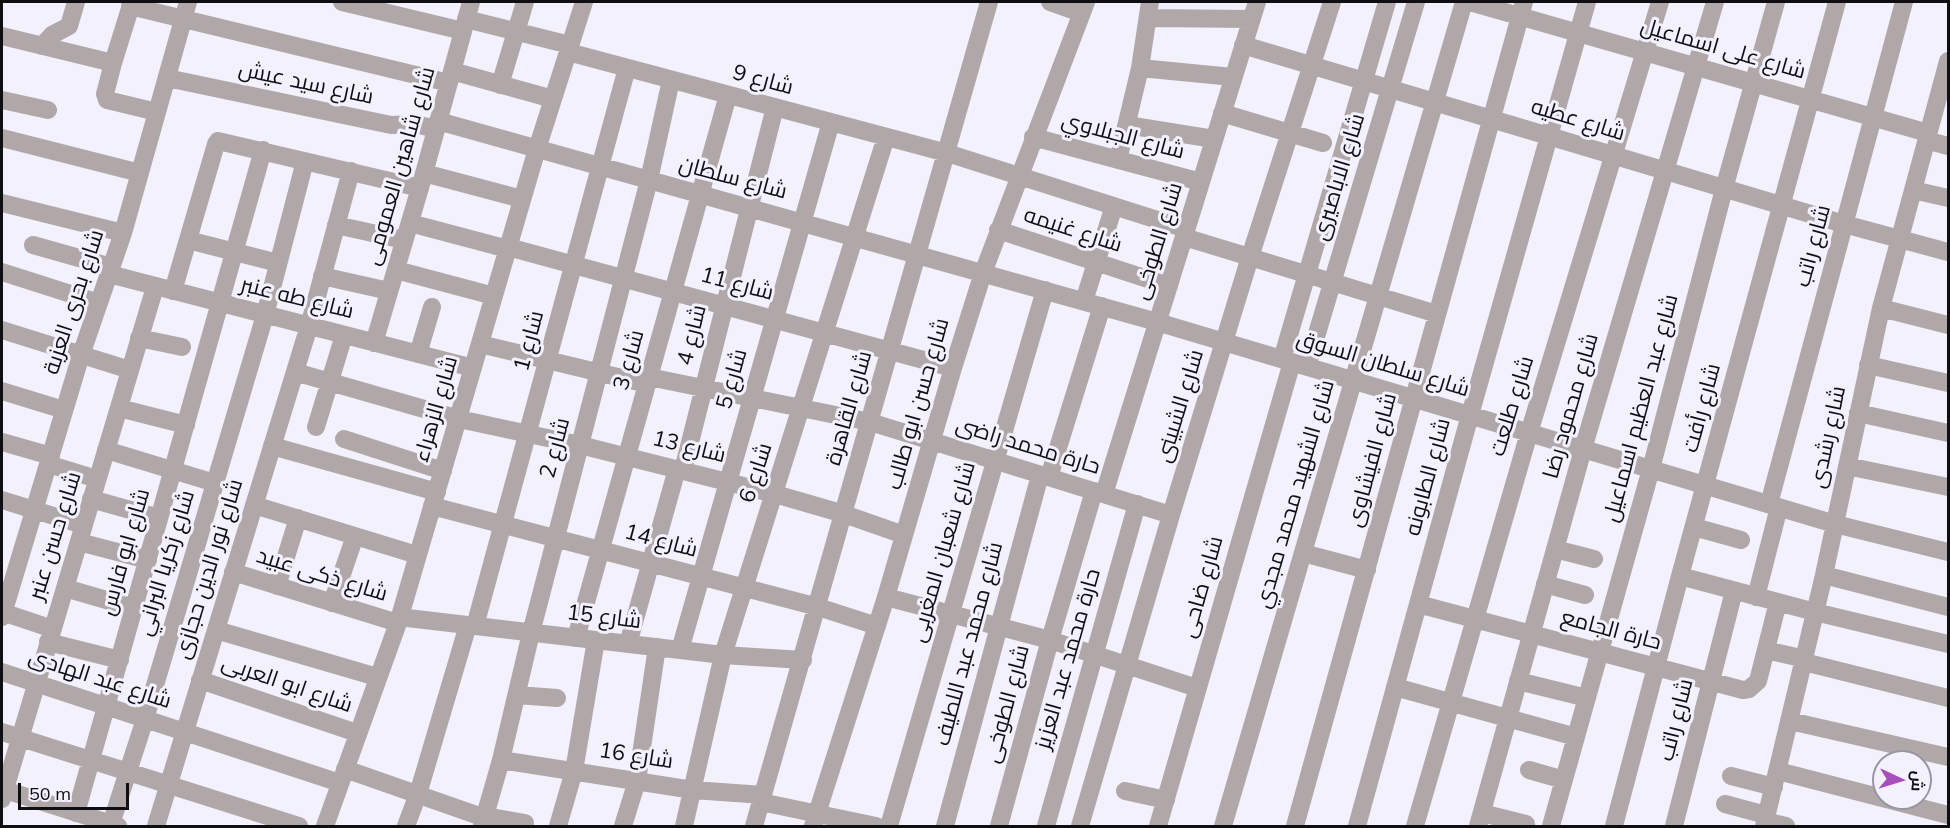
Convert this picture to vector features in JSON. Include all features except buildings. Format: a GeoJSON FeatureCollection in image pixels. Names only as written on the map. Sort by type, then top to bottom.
{"type":"FeatureCollection","features":[{"type":"Feature","properties":{"kind":"street"},"geometry":{"type":"LineString","coordinates":[[42,46],[52,35],[69,26],[76,2]]}},
{"type":"Feature","properties":{"kind":"street","name":"شارع 9"},"geometry":{"type":"LineString","coordinates":[[342,2],[516,32],[627,68],[947,153],[1114,206],[1250,257],[1437,314]]}},
{"type":"Feature","properties":{"kind":"street","name":"شارع شاهين العمومى"},"geometry":{"type":"LineString","coordinates":[[374,343],[471,2]]}},
{"type":"Feature","properties":{"kind":"street"},"geometry":{"type":"LineString","coordinates":[[500,85],[525,2]]}},
{"type":"Feature","properties":{"kind":"street","name":"شارع الزهراء"},"geometry":{"type":"LineString","coordinates":[[325,826],[398,620],[537,148],[584,2]]}},
{"type":"Feature","properties":{"kind":"street","name":"شارع القاهرة"},"geometry":{"type":"LineString","coordinates":[[754,826],[989,2]]}},
{"type":"Feature","properties":{"kind":"street"},"geometry":{"type":"LineString","coordinates":[[1050,2],[1084,7]]}},
{"type":"Feature","properties":{"kind":"street","name":"شارع الشبينى"},"geometry":{"type":"LineString","coordinates":[[1080,826],[1224,342],[1332,2]]}},
{"type":"Feature","properties":{"kind":"street","name":"شارع ضاحى"},"geometry":{"type":"LineString","coordinates":[[1158,826],[1294,362],[1307,274],[1387,2]]}},
{"type":"Feature","properties":{"kind":"street","name":"شارع الاباصيرى"},"geometry":{"type":"LineString","coordinates":[[1294,362],[1332,282],[1416,2]]}},
{"type":"Feature","properties":{"kind":"street","name":"شارع الشهيد محمد مجدي"},"geometry":{"type":"LineString","coordinates":[[1223,826],[1464,2]]}},
{"type":"Feature","properties":{"kind":"street","name":"شارع على اسماعيل"},"geometry":{"type":"LineString","coordinates":[[1470,2],[1522,9],[1578,32],[1873,117],[1948,146]]}},
{"type":"Feature","properties":{"kind":"street","name":"شارع الطابونه"},"geometry":{"type":"LineString","coordinates":[[1357,826],[1587,2]]}},
{"type":"Feature","properties":{"kind":"street","name":"شارع طلعت"},"geometry":{"type":"LineString","coordinates":[[1415,826],[1529,433],[1660,2]]}},
{"type":"Feature","properties":{"kind":"street","name":"شارع محمود رضا"},"geometry":{"type":"LineString","coordinates":[[1480,820],[1583,449],[1715,2]]}},
{"type":"Feature","properties":{"kind":"street","name":"شارع عبد العظيم اسماعيل"},"geometry":{"type":"LineString","coordinates":[[1551,826],[1651,469],[1724,189],[1776,2]]}},
{"type":"Feature","properties":{"kind":"street","name":"شارع رأفت"},"geometry":{"type":"LineString","coordinates":[[1614,826],[1680,576],[1838,2]]}},
{"type":"Feature","properties":{"kind":"street","name":"شارع راتب"},"geometry":{"type":"LineString","coordinates":[[1756,597],[1774,505],[1844,224],[1904,2]]}},
{"type":"Feature","properties":{"kind":"street"},"geometry":{"type":"LineString","coordinates":[[157,112],[107,100],[105,94],[131,4],[186,10],[451,77],[500,85],[553,99]]}},
{"type":"Feature","properties":{"kind":"street","name":"شارع حسن ابو طالب"},"geometry":{"type":"LineString","coordinates":[[815,820],[886,597],[952,368],[983,273],[1084,7]]}},
{"type":"Feature","properties":{"kind":"street","name":"شارع الفيشاوى"},"geometry":{"type":"LineString","coordinates":[[1295,826],[1522,9]]}},
{"type":"Feature","properties":{"kind":"street","name":"شارع بحرى العزبة"},"geometry":{"type":"LineString","coordinates":[[2,614],[10,561],[34,510],[81,355],[123,233],[186,10]]}},
{"type":"Feature","properties":{"kind":"street"},"geometry":{"type":"LineString","coordinates":[[1118,160],[1140,68],[1149,10],[1254,10]]}},
{"type":"Feature","properties":{"kind":"street","name":"شارع الطوخى"},"geometry":{"type":"LineString","coordinates":[[999,826],[1050,640],[1158,322],[1254,10]]}},
{"type":"Feature","properties":{"kind":"street"},"geometry":{"type":"LineString","coordinates":[[2,36],[113,63]]}},
{"type":"Feature","properties":{"kind":"street","name":"شارع عطيه"},"geometry":{"type":"LineString","coordinates":[[1244,45],[1781,206],[1948,252]]}},
{"type":"Feature","properties":{"kind":"street","name":"شارع رشدى"},"geometry":{"type":"LineString","coordinates":[[1765,821],[1824,575],[1881,308],[1927,136],[1942,110],[1948,61]]}},
{"type":"Feature","properties":{"kind":"street","name":"شارع 1"},"geometry":{"type":"LineString","coordinates":[[406,826],[418,795],[503,524],[602,167],[627,68]]}},
{"type":"Feature","properties":{"kind":"street"},"geometry":{"type":"LineString","coordinates":[[1140,68],[1233,78]]}},
{"type":"Feature","properties":{"kind":"street","name":"شارع سيد عيش"},"geometry":{"type":"LineString","coordinates":[[167,78],[391,125],[437,125],[537,148]]}},
{"type":"Feature","properties":{"kind":"street","name":"شارع 2"},"geometry":{"type":"LineString","coordinates":[[484,820],[649,180],[671,80]]}},
{"type":"Feature","properties":{"kind":"street","name":"شارع 3"},"geometry":{"type":"LineString","coordinates":[[576,638],[728,95]]}},
{"type":"Feature","properties":{"kind":"street"},"geometry":{"type":"LineString","coordinates":[[2,100],[48,110]]}},
{"type":"Feature","properties":{"kind":"street","name":"شارع 4"},"geometry":{"type":"LineString","coordinates":[[628,644],[703,388],[775,107]]}},
{"type":"Feature","properties":{"kind":"street"},"geometry":{"type":"LineString","coordinates":[[1222,113],[1323,143]]}},
{"type":"Feature","properties":{"kind":"street","name":"شارع 5"},"geometry":{"type":"LineString","coordinates":[[680,650],[831,122]]}},
{"type":"Feature","properties":{"kind":"street"},"geometry":{"type":"LineString","coordinates":[[1127,124],[1214,140]]}},
{"type":"Feature","properties":{"kind":"street","name":"شارع 6"},"geometry":{"type":"LineString","coordinates":[[684,826],[723,655],[886,137]]}},
{"type":"Feature","properties":{"kind":"street","name":"شارع الجبلاوي"},"geometry":{"type":"LineString","coordinates":[[1033,137],[1201,182]]}},
{"type":"Feature","properties":{"kind":"street"},"geometry":{"type":"LineString","coordinates":[[2,138],[140,173]]}},
{"type":"Feature","properties":{"kind":"street"},"geometry":{"type":"LineString","coordinates":[[173,291],[218,141],[351,171],[422,180],[522,199]]}},
{"type":"Feature","properties":{"kind":"street","name":"شارع سلطان"},"geometry":{"type":"LineString","coordinates":[[537,148],[917,254]]}},
{"type":"Feature","properties":{"kind":"street","name":"شارع ابو فارس"},"geometry":{"type":"LineString","coordinates":[[76,813],[263,150]]}},
{"type":"Feature","properties":{"kind":"street","name":"شارع زكريا البراني"},"geometry":{"type":"LineString","coordinates":[[115,825],[128,771],[265,315],[305,160]]}},
{"type":"Feature","properties":{"kind":"street","name":"شارع نور الدين حجازى"},"geometry":{"type":"LineString","coordinates":[[156,826],[309,326],[351,171]]}},
{"type":"Feature","properties":{"kind":"street"},"geometry":{"type":"LineString","coordinates":[[1913,190],[1948,198]]}},
{"type":"Feature","properties":{"kind":"street"},"geometry":{"type":"LineString","coordinates":[[2,203],[123,233]]}},
{"type":"Feature","properties":{"kind":"street"},"geometry":{"type":"LineString","coordinates":[[1084,301],[1114,206]]}},
{"type":"Feature","properties":{"kind":"street","name":"شارع 11"},"geometry":{"type":"LineString","coordinates":[[410,223],[673,291],[952,368]]}},
{"type":"Feature","properties":{"kind":"street"},"geometry":{"type":"LineString","coordinates":[[336,225],[404,240]]}},
{"type":"Feature","properties":{"kind":"street","name":"شارع غنيمه"},"geometry":{"type":"LineString","coordinates":[[998,230],[1169,286]]}},
{"type":"Feature","properties":{"kind":"street"},"geometry":{"type":"LineString","coordinates":[[188,240],[278,263]]}},
{"type":"Feature","properties":{"kind":"street","name":"شارع طه عنبر"},"geometry":{"type":"LineString","coordinates":[[33,245],[154,286],[473,368]]}},
{"type":"Feature","properties":{"kind":"street","name":"شارع سلطان السوق"},"geometry":{"type":"LineString","coordinates":[[917,254],[1158,322],[1835,524],[1948,552]]}},
{"type":"Feature","properties":{"kind":"street"},"geometry":{"type":"LineString","coordinates":[[396,270],[494,296]]}},
{"type":"Feature","properties":{"kind":"street"},"geometry":{"type":"LineString","coordinates":[[2,272],[99,303]]}},
{"type":"Feature","properties":{"kind":"street"},"geometry":{"type":"LineString","coordinates":[[322,276],[389,291]]}},
{"type":"Feature","properties":{"kind":"street","name":"شارع حسن عنبر"},"geometry":{"type":"LineString","coordinates":[[2,793],[154,286]]}},
{"type":"Feature","properties":{"kind":"street","name":"شارع شعبان المغربى"},"geometry":{"type":"LineString","coordinates":[[889,826],[994,461],[1046,290]]}},
{"type":"Feature","properties":{"kind":"street","name":"شارع محمد عبد اللطيف"},"geometry":{"type":"LineString","coordinates":[[945,826],[999,625],[1045,476],[1102,306]]}},
{"type":"Feature","properties":{"kind":"street"},"geometry":{"type":"LineString","coordinates":[[418,354],[432,307]]}},
{"type":"Feature","properties":{"kind":"street"},"geometry":{"type":"LineString","coordinates":[[1881,308],[1948,325]]}},
{"type":"Feature","properties":{"kind":"street"},"geometry":{"type":"LineString","coordinates":[[2,330],[130,370]]}},
{"type":"Feature","properties":{"kind":"street"},"geometry":{"type":"LineString","coordinates":[[316,427],[344,335]]}},
{"type":"Feature","properties":{"kind":"street"},"geometry":{"type":"LineString","coordinates":[[139,338],[182,347]]}},
{"type":"Feature","properties":{"kind":"street","name":"حارة محمد راضى"},"geometry":{"type":"LineString","coordinates":[[480,344],[599,372],[703,388],[870,422],[1172,515]]}},
{"type":"Feature","properties":{"kind":"street"},"geometry":{"type":"LineString","coordinates":[[1868,365],[1948,383]]}},
{"type":"Feature","properties":{"kind":"street","name":"شارع 13"},"geometry":{"type":"LineString","coordinates":[[294,372],[459,418],[627,456],[775,494],[844,514],[904,535]]}},
{"type":"Feature","properties":{"kind":"street"},"geometry":{"type":"LineString","coordinates":[[2,391],[64,410]]}},
{"type":"Feature","properties":{"kind":"street"},"geometry":{"type":"LineString","coordinates":[[119,408],[186,425]]}},
{"type":"Feature","properties":{"kind":"street"},"geometry":{"type":"LineString","coordinates":[[1858,413],[1948,433]]}},
{"type":"Feature","properties":{"kind":"street"},"geometry":{"type":"LineString","coordinates":[[344,439],[443,471]]}},
{"type":"Feature","properties":{"kind":"street"},"geometry":{"type":"LineString","coordinates":[[2,442],[97,478]]}},
{"type":"Feature","properties":{"kind":"street","name":"شارع 14"},"geometry":{"type":"LineString","coordinates":[[272,446],[503,524],[818,607],[877,626]]}},
{"type":"Feature","properties":{"kind":"street"},"geometry":{"type":"LineString","coordinates":[[106,450],[215,483]]}},
{"type":"Feature","properties":{"kind":"street"},"geometry":{"type":"LineString","coordinates":[[1847,466],[1948,487]]}},
{"type":"Feature","properties":{"kind":"street"},"geometry":{"type":"LineString","coordinates":[[91,499],[159,518]]}},
{"type":"Feature","properties":{"kind":"street"},"geometry":{"type":"LineString","coordinates":[[2,500],[34,510],[81,533],[148,560]]}},
{"type":"Feature","properties":{"kind":"street","name":"حارة محمد عبد العزيز"},"geometry":{"type":"LineString","coordinates":[[1046,826],[1137,504]]}},
{"type":"Feature","properties":{"kind":"street"},"geometry":{"type":"LineString","coordinates":[[254,505],[417,555]]}},
{"type":"Feature","properties":{"kind":"street"},"geometry":{"type":"LineString","coordinates":[[277,586],[298,518]]}},
{"type":"Feature","properties":{"kind":"street"},"geometry":{"type":"LineString","coordinates":[[1694,527],[1741,540]]}},
{"type":"Feature","properties":{"kind":"street"},"geometry":{"type":"LineString","coordinates":[[332,603],[355,536]]}},
{"type":"Feature","properties":{"kind":"street"},"geometry":{"type":"LineString","coordinates":[[1555,549],[1594,559]]}},
{"type":"Feature","properties":{"kind":"street"},"geometry":{"type":"LineString","coordinates":[[1303,553],[1366,570]]}},
{"type":"Feature","properties":{"kind":"street","name":"شارع ذكى عبيد"},"geometry":{"type":"LineString","coordinates":[[233,572],[332,603],[398,620]]}},
{"type":"Feature","properties":{"kind":"street"},"geometry":{"type":"LineString","coordinates":[[1824,575],[1948,607]]}},
{"type":"Feature","properties":{"kind":"street"},"geometry":{"type":"LineString","coordinates":[[1680,576],[1948,644]]}},
{"type":"Feature","properties":{"kind":"street"},"geometry":{"type":"LineString","coordinates":[[1545,584],[1585,595]]}},
{"type":"Feature","properties":{"kind":"street"},"geometry":{"type":"LineString","coordinates":[[65,588],[134,608]]}},
{"type":"Feature","properties":{"kind":"street","name":"شارع راتب"},"geometry":{"type":"LineString","coordinates":[[1674,826],[1734,591]]}},
{"type":"Feature","properties":{"kind":"street"},"geometry":{"type":"LineString","coordinates":[[886,597],[999,625],[1094,653],[1197,688]]}},
{"type":"Feature","properties":{"kind":"street","name":"حارة الجامع"},"geometry":{"type":"LineString","coordinates":[[1418,604],[1743,690],[1749,689],[1758,681],[1778,602]]}},
{"type":"Feature","properties":{"kind":"street"},"geometry":{"type":"LineString","coordinates":[[2,614],[120,660]]}},
{"type":"Feature","properties":{"kind":"street","name":"شارع 15"},"geometry":{"type":"LineString","coordinates":[[398,620],[472,625],[723,655],[803,660]]}},
{"type":"Feature","properties":{"kind":"street"},"geometry":{"type":"LineString","coordinates":[[216,630],[377,677]]}},
{"type":"Feature","properties":{"kind":"street"},"geometry":{"type":"LineString","coordinates":[[558,826],[574,771],[596,640]]}},
{"type":"Feature","properties":{"kind":"street"},"geometry":{"type":"LineString","coordinates":[[622,826],[637,781],[657,647]]}},
{"type":"Feature","properties":{"kind":"street"},"geometry":{"type":"LineString","coordinates":[[1766,650],[1948,698]]}},
{"type":"Feature","properties":{"kind":"street","name":"شارع عبد الهادى"},"geometry":{"type":"LineString","coordinates":[[2,672],[184,732],[342,776]]}},
{"type":"Feature","properties":{"kind":"street","name":"شارع ابو العربى"},"geometry":{"type":"LineString","coordinates":[[200,680],[357,733]]}},
{"type":"Feature","properties":{"kind":"street"},"geometry":{"type":"LineString","coordinates":[[1518,681],[1587,698]]}},
{"type":"Feature","properties":{"kind":"street"},"geometry":{"type":"LineString","coordinates":[[1395,687],[1576,737]]}},
{"type":"Feature","properties":{"kind":"street"},"geometry":{"type":"LineString","coordinates":[[517,695],[557,698]]}},
{"type":"Feature","properties":{"kind":"street"},"geometry":{"type":"LineString","coordinates":[[1790,721],[1948,757]]}},
{"type":"Feature","properties":{"kind":"street"},"geometry":{"type":"LineString","coordinates":[[2,732],[299,826]]}},
{"type":"Feature","properties":{"kind":"street","name":"شارع 16"},"geometry":{"type":"LineString","coordinates":[[501,760],[693,790],[762,798],[815,820],[876,826]]}},
{"type":"Feature","properties":{"kind":"street"},"geometry":{"type":"LineString","coordinates":[[1529,770],[1564,780]]}},
{"type":"Feature","properties":{"kind":"street"},"geometry":{"type":"LineString","coordinates":[[342,776],[418,795],[484,820],[525,823]]}},
{"type":"Feature","properties":{"kind":"street"},"geometry":{"type":"LineString","coordinates":[[1731,776],[1776,779],[1948,815]]}},
{"type":"Feature","properties":{"kind":"street"},"geometry":{"type":"LineString","coordinates":[[1125,790],[1166,800]]}},
{"type":"Feature","properties":{"kind":"street"},"geometry":{"type":"LineString","coordinates":[[2,793],[115,825]]}},
{"type":"Feature","properties":{"kind":"street"},"geometry":{"type":"LineString","coordinates":[[1725,804],[1765,821],[1786,826]]}},
{"type":"Feature","properties":{"kind":"street"},"geometry":{"type":"LineString","coordinates":[[1480,820],[1526,824]]}}]}
